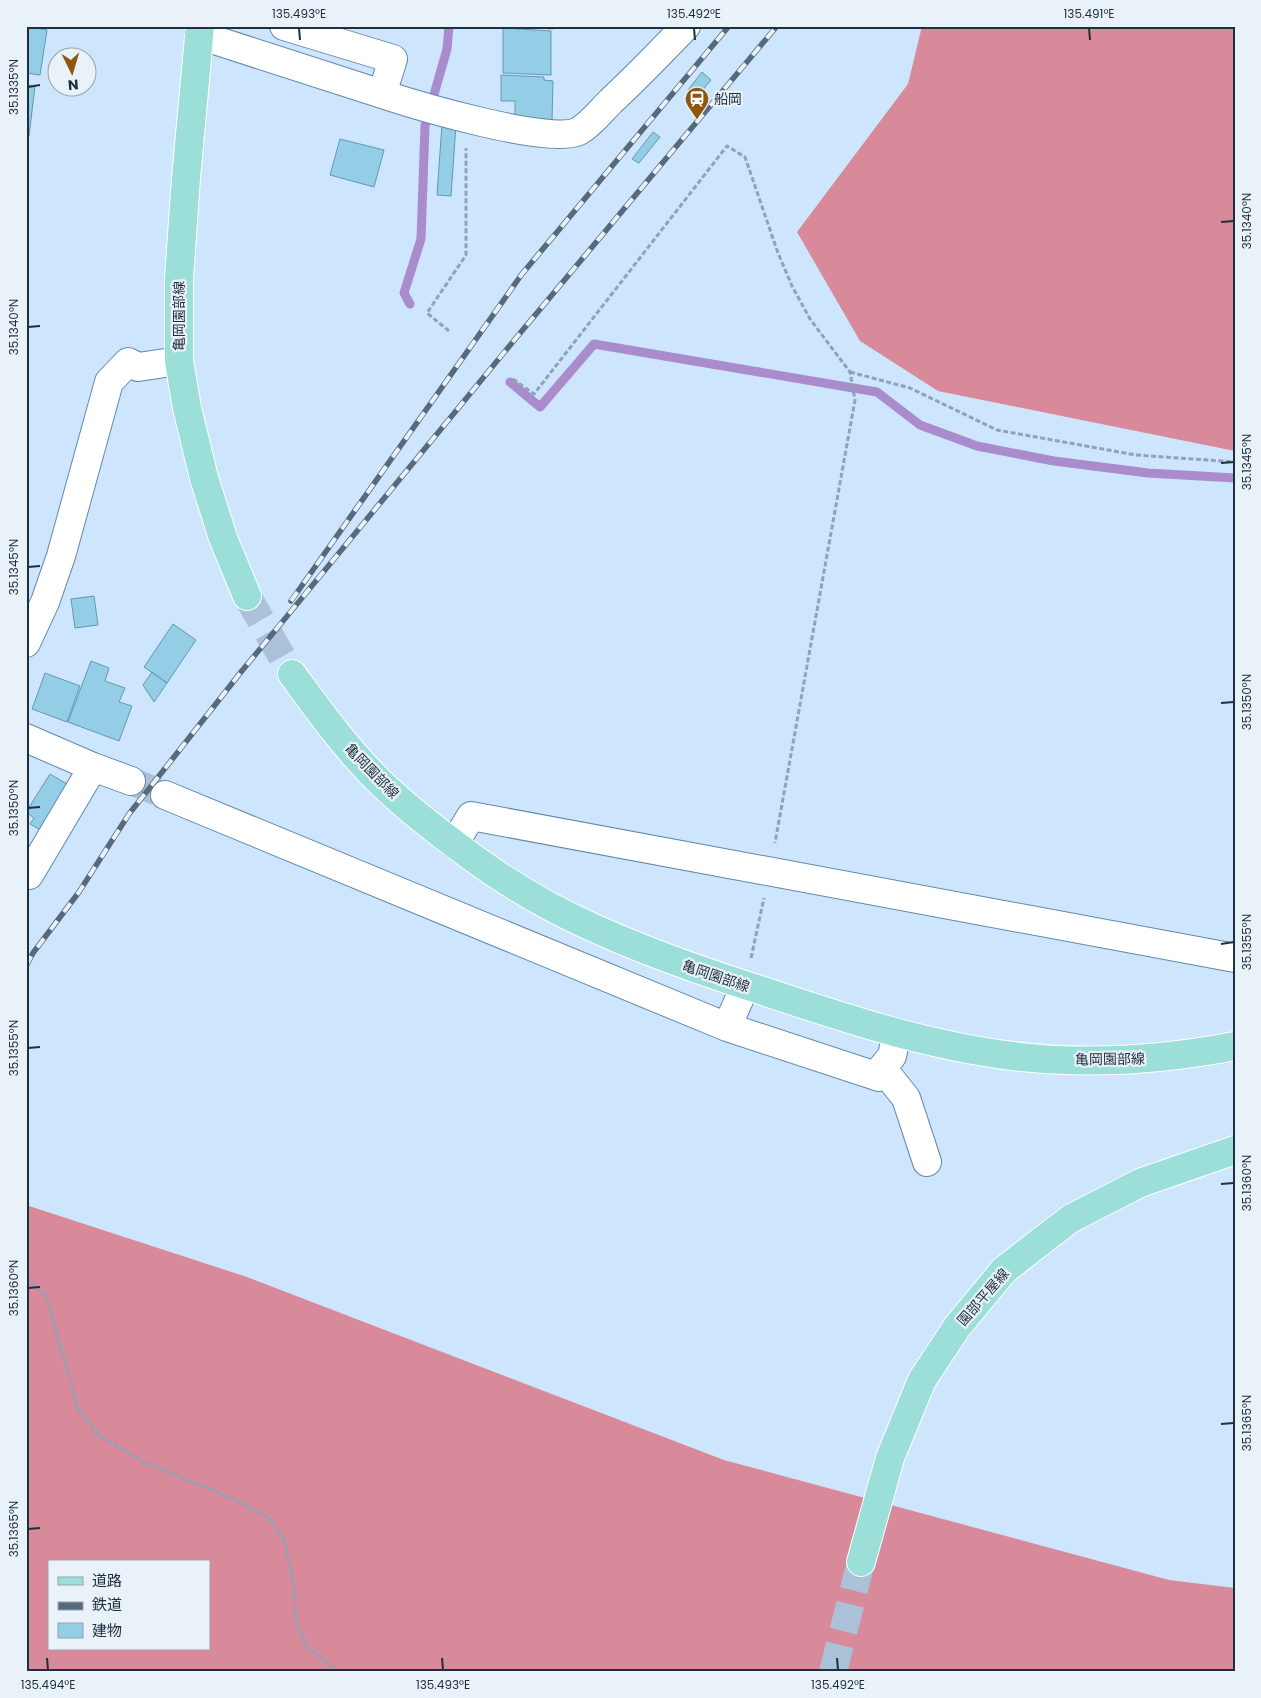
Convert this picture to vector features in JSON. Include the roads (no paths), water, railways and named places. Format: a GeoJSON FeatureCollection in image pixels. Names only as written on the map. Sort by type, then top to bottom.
{"type":"FeatureCollection","features":[{"type":"Feature","properties":{"kind":"main road","name":"亀岡園部線"},"geometry":{"type":"LineString","coordinates":[[199,31],[179,279],[179,361],[187,408],[204,478],[223,538],[247,596]]}},
{"type":"Feature","properties":{"kind":"main road","name":"亀岡園部線"},"geometry":{"type":"LineString","coordinates":[[292,674],[330,725],[371,774],[410,809],[454,844],[502,878],[550,907],[679,963],[825,1012],[897,1033],[952,1046],[1012,1056],[1083,1061],[1150,1058],[1197,1053],[1235,1046]]}},
{"type":"Feature","properties":{"kind":"main road","name":"園部平屋線"},"geometry":{"type":"LineString","coordinates":[[861,1562],[890,1458],[922,1380],[957,1327],[1004,1270],[1070,1219],[1140,1183],[1235,1150]]}},
{"type":"Feature","properties":{"kind":"street"},"geometry":{"type":"LineString","coordinates":[[284,26],[393,59],[382,94]]}},
{"type":"Feature","properties":{"kind":"street"},"geometry":{"type":"LineString","coordinates":[[199,31],[425,107],[520,130],[560,135],[579,131],[632,82],[686,26]]}},
{"type":"Feature","properties":{"kind":"street"},"geometry":{"type":"LineString","coordinates":[[26,643],[45,602],[61,556],[109,382],[128,362],[138,367],[179,361]]}},
{"type":"Feature","properties":{"kind":"street"},"geometry":{"type":"LineString","coordinates":[[26,738],[131,781]]}},
{"type":"Feature","properties":{"kind":"street"},"geometry":{"type":"LineString","coordinates":[[26,873],[29,875],[93,767]]}},
{"type":"Feature","properties":{"kind":"street"},"geometry":{"type":"LineString","coordinates":[[165,795],[727,1027],[879,1077],[882,1068],[892,1056],[897,1033]]}},
{"type":"Feature","properties":{"kind":"street"},"geometry":{"type":"LineString","coordinates":[[454,844],[471,816],[1235,958]]}},
{"type":"Feature","properties":{"kind":"street"},"geometry":{"type":"LineString","coordinates":[[727,1027],[745,986]]}},
{"type":"Feature","properties":{"kind":"street"},"geometry":{"type":"LineString","coordinates":[[882,1068],[906,1098],[927,1162]]}},
{"type":"Feature","properties":{"kind":"waterway"},"geometry":{"type":"LineString","coordinates":[[410,304],[404,293],[421,239],[425,126],[447,49],[449,26]]}},
{"type":"Feature","properties":{"kind":"waterway"},"geometry":{"type":"LineString","coordinates":[[510,382],[540,407],[594,344],[877,392],[920,425],[977,446],[1054,461],[1148,473],[1235,478]]}},
{"type":"Feature","properties":{"kind":"tunnel"},"geometry":{"type":"LineString","coordinates":[[247,596],[292,674]]}},
{"type":"Feature","properties":{"kind":"tunnel"},"geometry":{"type":"LineString","coordinates":[[131,781],[165,795]]}},
{"type":"Feature","properties":{"kind":"tunnel"},"geometry":{"type":"LineString","coordinates":[[833,1672],[861,1562]]}},
{"type":"Feature","properties":{"kind":"railway"},"geometry":{"type":"LineString","coordinates":[[291,601],[522,274],[729,26]]}},
{"type":"Feature","properties":{"kind":"railway"},"geometry":{"type":"LineString","coordinates":[[26,966],[33,953],[79,892],[129,814],[241,672],[516,338],[777,26]]}},
{"type":"Feature","properties":{"kind":"place","name":"船岡"},"geometry":{"type":"Point","coordinates":[697,120]}}]}
